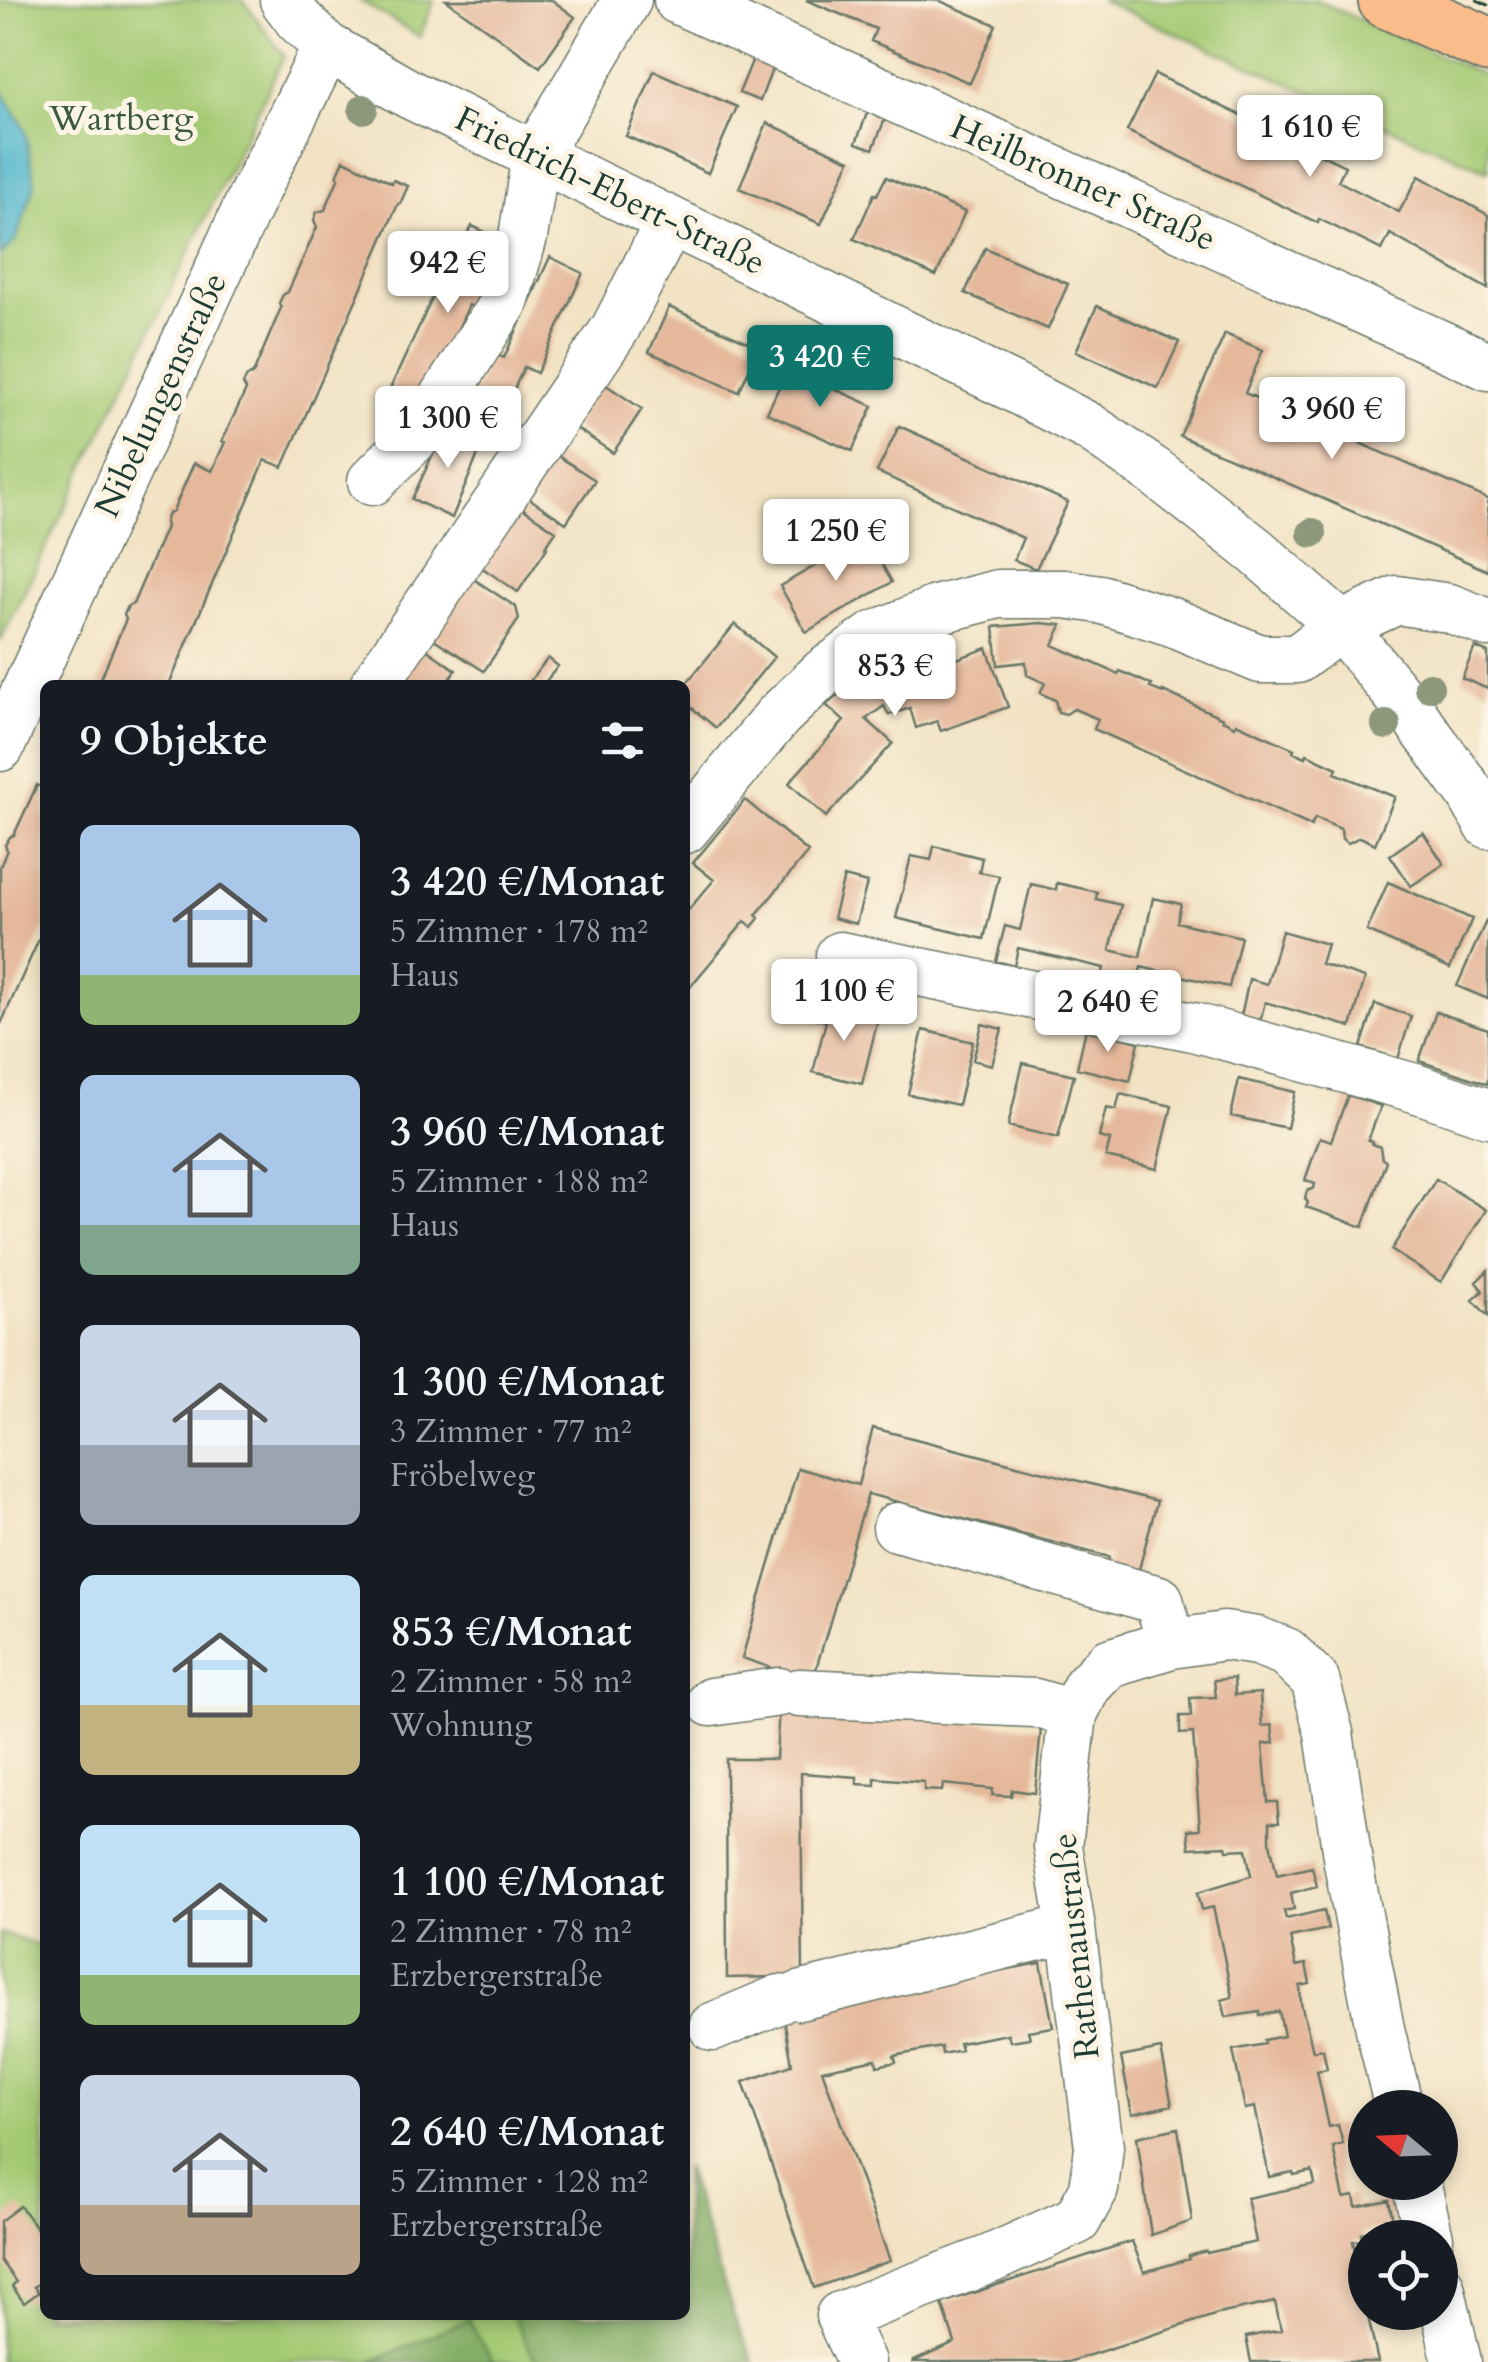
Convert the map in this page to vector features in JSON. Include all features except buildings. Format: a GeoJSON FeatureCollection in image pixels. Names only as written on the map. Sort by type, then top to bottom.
{"type":"FeatureCollection","features":[{"type":"Feature","properties":{"kind":"main road"},"geometry":{"type":"LineString","coordinates":[[1386,0],[1488,45]]}},
{"type":"Feature","properties":{"kind":"street","name":"Friedrich-Ebert-Straße"},"geometry":{"type":"LineString","coordinates":[[284,0],[327,47],[412,95],[908,335],[1089,427],[1155,472],[1242,540],[1341,626],[1410,710],[1488,824]]}},
{"type":"Feature","properties":{"kind":"street"},"geometry":{"type":"LineString","coordinates":[[372,481],[424,429],[504,302],[523,237],[536,155],[627,0]]}},
{"type":"Feature","properties":{"kind":"street","name":"Heilbronner Straße"},"geometry":{"type":"LineString","coordinates":[[678,0],[1488,366]]}},
{"type":"Feature","properties":{"kind":"street","name":"Nibelungenstraße"},"geometry":{"type":"LineString","coordinates":[[0,747],[253,195],[327,47]]}},
{"type":"Feature","properties":{"kind":"street"},"geometry":{"type":"LineString","coordinates":[[377,680],[615,329],[670,221]]}},
{"type":"Feature","properties":{"kind":"street"},"geometry":{"type":"LineString","coordinates":[[690,823],[778,716],[823,673],[874,636],[936,610],[998,594],[1065,594],[1100,599],[1172,622],[1260,659],[1297,659],[1341,626],[1398,600],[1450,608],[1488,623]]}},
{"type":"Feature","properties":{"kind":"street"},"geometry":{"type":"LineString","coordinates":[[840,956],[1192,1028],[1415,1088],[1488,1113]]}},
{"type":"Feature","properties":{"kind":"street"},"geometry":{"type":"LineString","coordinates":[[897,1527],[1159,1600],[1172,1644]]}},
{"type":"Feature","properties":{"kind":"street","name":"Rathenaustraße"},"geometry":{"type":"LineString","coordinates":[[862,2362],[840,2316],[1077,2220],[1094,2189],[1099,2146],[1058,1846],[1073,1714],[1087,1686],[1108,1663],[1172,1644],[1224,1636],[1257,1641],[1286,1652],[1314,1680],[1329,1733],[1348,1862],[1395,2090]]}},
{"type":"Feature","properties":{"kind":"street"},"geometry":{"type":"LineString","coordinates":[[710,1702],[789,1692],[1035,1704],[1073,1714]]}},
{"type":"Feature","properties":{"kind":"street"},"geometry":{"type":"LineString","coordinates":[[713,2028],[789,1998],[1071,1928]]}},
{"type":"Feature","properties":{"kind":"street"},"geometry":{"type":"LineString","coordinates":[[1450,2330],[1457,2362]]}},
{"type":"Feature","properties":{"kind":"green space","name":"Wartberg"},"geometry":{"type":"Polygon","coordinates":[[[0,0],[243,0],[284,56],[0,642],[0,0]]]}},
{"type":"Feature","properties":{"kind":"green space"},"geometry":{"type":"Polygon","coordinates":[[[359,0],[434,0],[420,37],[359,0]]]}},
{"type":"Feature","properties":{"kind":"green space"},"geometry":{"type":"Polygon","coordinates":[[[1100,0],[1316,0],[1488,77],[1488,171],[1100,0]]]}},
{"type":"Feature","properties":{"kind":"green space"},"geometry":{"type":"Polygon","coordinates":[[[0,1933],[40,1946],[40,2320],[690,2320],[690,2182],[738,2328],[754,2362],[0,2362],[0,1933]]]}},
{"type":"Feature","properties":{"kind":"green space"},"geometry":{"type":"Polygon","coordinates":[[[690,2182],[738,2328],[754,2362],[536,2362],[515,2320],[690,2320],[690,2182]]]}},
{"type":"Feature","properties":{"kind":"green space"},"geometry":{"type":"Polygon","coordinates":[[[469,2320],[493,2362],[371,2362],[469,2320]]]}},
{"type":"Feature","properties":{"kind":"water"},"geometry":{"type":"Polygon","coordinates":[[[0,88],[25,129],[35,185],[16,240],[0,256],[0,88]]]}},
{"type":"Feature","properties":{"kind":"tram line"},"geometry":{"type":"LineString","coordinates":[[1477,0],[1488,5]]}}]}
